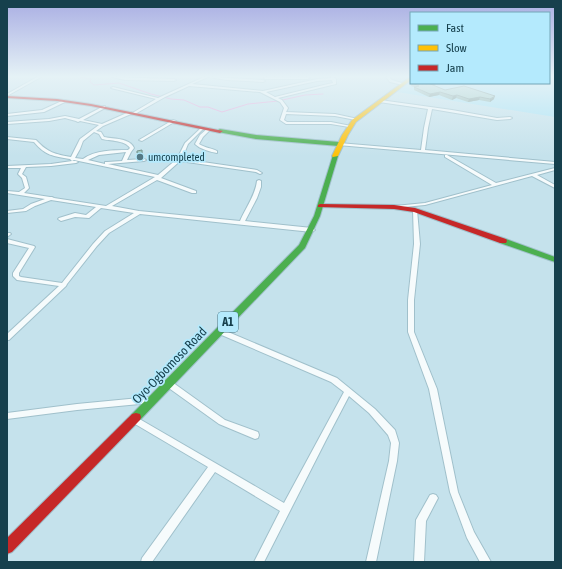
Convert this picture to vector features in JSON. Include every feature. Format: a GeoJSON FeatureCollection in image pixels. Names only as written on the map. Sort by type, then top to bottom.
{"type":"FeatureCollection","features":[{"type":"Feature","properties":{"kind":"main road"},"geometry":{"type":"LineString","coordinates":[[82,104],[174,121],[206,129],[256,137],[339,144]]}},
{"type":"Feature","properties":{"kind":"main road","name":"Oyo-Ogbomoso Road"},"geometry":{"type":"LineString","coordinates":[[7,547],[169,384],[219,330],[282,268],[302,246],[312,230],[339,144],[349,126],[377,104]]}},
{"type":"Feature","properties":{"kind":"main road"},"geometry":{"type":"LineString","coordinates":[[320,206],[394,207],[415,210],[555,260]]}},
{"type":"Feature","properties":{"kind":"street"},"geometry":{"type":"LineString","coordinates":[[7,115],[43,112],[60,104]]}},
{"type":"Feature","properties":{"kind":"street"},"geometry":{"type":"LineString","coordinates":[[72,160],[81,140],[93,131],[102,125],[132,113],[149,104]]}},
{"type":"Feature","properties":{"kind":"street"},"geometry":{"type":"LineString","coordinates":[[282,104],[286,108],[282,122],[331,123],[349,126]]}},
{"type":"Feature","properties":{"kind":"street"},"geometry":{"type":"LineString","coordinates":[[398,104],[497,120],[510,118]]}},
{"type":"Feature","properties":{"kind":"street"},"geometry":{"type":"LineString","coordinates":[[78,121],[104,107]]}},
{"type":"Feature","properties":{"kind":"street"},"geometry":{"type":"LineString","coordinates":[[423,152],[430,108]]}},
{"type":"Feature","properties":{"kind":"street"},"geometry":{"type":"LineString","coordinates":[[33,121],[31,117],[36,113]]}},
{"type":"Feature","properties":{"kind":"street"},"geometry":{"type":"LineString","coordinates":[[285,113],[328,115],[356,119]]}},
{"type":"Feature","properties":{"kind":"street"},"geometry":{"type":"LineString","coordinates":[[7,123],[52,120],[62,117],[78,121],[90,121],[102,125]]}},
{"type":"Feature","properties":{"kind":"street"},"geometry":{"type":"LineString","coordinates":[[142,140],[174,121]]}},
{"type":"Feature","properties":{"kind":"street"},"geometry":{"type":"LineString","coordinates":[[206,129],[197,144],[201,147],[216,152]]}},
{"type":"Feature","properties":{"kind":"street"},"geometry":{"type":"LineString","coordinates":[[107,207],[158,178],[178,160],[186,144],[206,129]]}},
{"type":"Feature","properties":{"kind":"street"},"geometry":{"type":"LineString","coordinates":[[93,131],[100,133],[103,138],[129,143],[132,147],[124,161]]}},
{"type":"Feature","properties":{"kind":"street"},"geometry":{"type":"LineString","coordinates":[[7,138],[36,141],[49,154],[72,160],[101,164],[158,178],[194,192]]}},
{"type":"Feature","properties":{"kind":"street"},"geometry":{"type":"LineString","coordinates":[[339,144],[555,163]]}},
{"type":"Feature","properties":{"kind":"street"},"geometry":{"type":"LineString","coordinates":[[7,167],[51,166],[81,161],[106,152],[129,151]]}},
{"type":"Feature","properties":{"kind":"street"},"geometry":{"type":"LineString","coordinates":[[443,154],[496,185]]}},
{"type":"Feature","properties":{"kind":"street"},"geometry":{"type":"LineString","coordinates":[[101,164],[144,160]]}},
{"type":"Feature","properties":{"kind":"street"},"geometry":{"type":"LineString","coordinates":[[178,160],[257,171],[260,173]]}},
{"type":"Feature","properties":{"kind":"street"},"geometry":{"type":"LineString","coordinates":[[20,194],[27,188],[24,177],[20,174],[24,166]]}},
{"type":"Feature","properties":{"kind":"street"},"geometry":{"type":"LineString","coordinates":[[394,207],[425,204],[555,169]]}},
{"type":"Feature","properties":{"kind":"street"},"geometry":{"type":"LineString","coordinates":[[534,175],[555,187]]}},
{"type":"Feature","properties":{"kind":"street"},"geometry":{"type":"LineString","coordinates":[[242,222],[244,215],[254,202],[258,192],[259,181]]}},
{"type":"Feature","properties":{"kind":"street"},"geometry":{"type":"LineString","coordinates":[[7,192],[139,212],[312,230]]}},
{"type":"Feature","properties":{"kind":"street"},"geometry":{"type":"LineString","coordinates":[[7,212],[24,210],[27,207],[52,198]]}},
{"type":"Feature","properties":{"kind":"street"},"geometry":{"type":"LineString","coordinates":[[425,204],[425,213]]}},
{"type":"Feature","properties":{"kind":"street"},"geometry":{"type":"LineString","coordinates":[[61,219],[75,215],[87,217],[100,206]]}},
{"type":"Feature","properties":{"kind":"street"},"geometry":{"type":"LineString","coordinates":[[415,210],[417,244],[411,300],[411,332],[432,389],[454,492],[470,535],[486,562]]}},
{"type":"Feature","properties":{"kind":"street"},"geometry":{"type":"LineString","coordinates":[[7,338],[64,285],[107,232],[139,212]]}},
{"type":"Feature","properties":{"kind":"street"},"geometry":{"type":"LineString","coordinates":[[7,241],[32,247],[16,273],[16,276],[19,278],[64,285]]}},
{"type":"Feature","properties":{"kind":"street"},"geometry":{"type":"LineString","coordinates":[[219,330],[334,380],[388,426],[395,443],[393,460],[371,562]]}},
{"type":"Feature","properties":{"kind":"street"},"geometry":{"type":"LineString","coordinates":[[169,384],[222,422],[255,435]]}},
{"type":"Feature","properties":{"kind":"street"},"geometry":{"type":"LineString","coordinates":[[259,562],[323,437],[348,392]]}},
{"type":"Feature","properties":{"kind":"street"},"geometry":{"type":"LineString","coordinates":[[7,416],[153,399]]}},
{"type":"Feature","properties":{"kind":"street"},"geometry":{"type":"LineString","coordinates":[[133,419],[286,509]]}},
{"type":"Feature","properties":{"kind":"street"},"geometry":{"type":"LineString","coordinates":[[146,562],[213,467]]}},
{"type":"Feature","properties":{"kind":"street"},"geometry":{"type":"LineString","coordinates":[[419,562],[421,520],[433,498]]}},
{"type":"Feature","properties":{"kind":"shaded area"},"geometry":{"type":"Polygon","coordinates":[[[470,104],[555,104],[555,117],[470,104]]]}},
{"type":"Feature","properties":{"kind":"building"},"geometry":{"type":"Polygon","coordinates":[[[142,150],[142,153],[137,153],[137,151],[142,150]]]}},
{"type":"Feature","properties":{"kind":"waterway"},"geometry":{"type":"LineString","coordinates":[[192,104],[222,112],[252,104]]}},
{"type":"Feature","properties":{"kind":"traffic: fast"},"geometry":{"type":"LineString","coordinates":[[220,131],[256,137],[339,144]]}},
{"type":"Feature","properties":{"kind":"traffic: fast"},"geometry":{"type":"LineString","coordinates":[[136,417],[302,246],[317,216],[335,156]]}},
{"type":"Feature","properties":{"kind":"traffic: fast"},"geometry":{"type":"LineString","coordinates":[[503,241],[555,260]]}},
{"type":"Feature","properties":{"kind":"traffic: slow"},"geometry":{"type":"LineString","coordinates":[[335,156],[345,135],[354,121],[377,104]]}},
{"type":"Feature","properties":{"kind":"traffic: jam"},"geometry":{"type":"LineString","coordinates":[[81,104],[220,131]]}},
{"type":"Feature","properties":{"kind":"traffic: jam"},"geometry":{"type":"LineString","coordinates":[[320,206],[394,207],[415,210],[503,241]]}},
{"type":"Feature","properties":{"kind":"traffic: jam"},"geometry":{"type":"LineString","coordinates":[[7,547],[136,417]]}},
{"type":"Feature","properties":{"kind":"place","name":"umcompleted"},"geometry":{"type":"Point","coordinates":[140,157]}}]}
